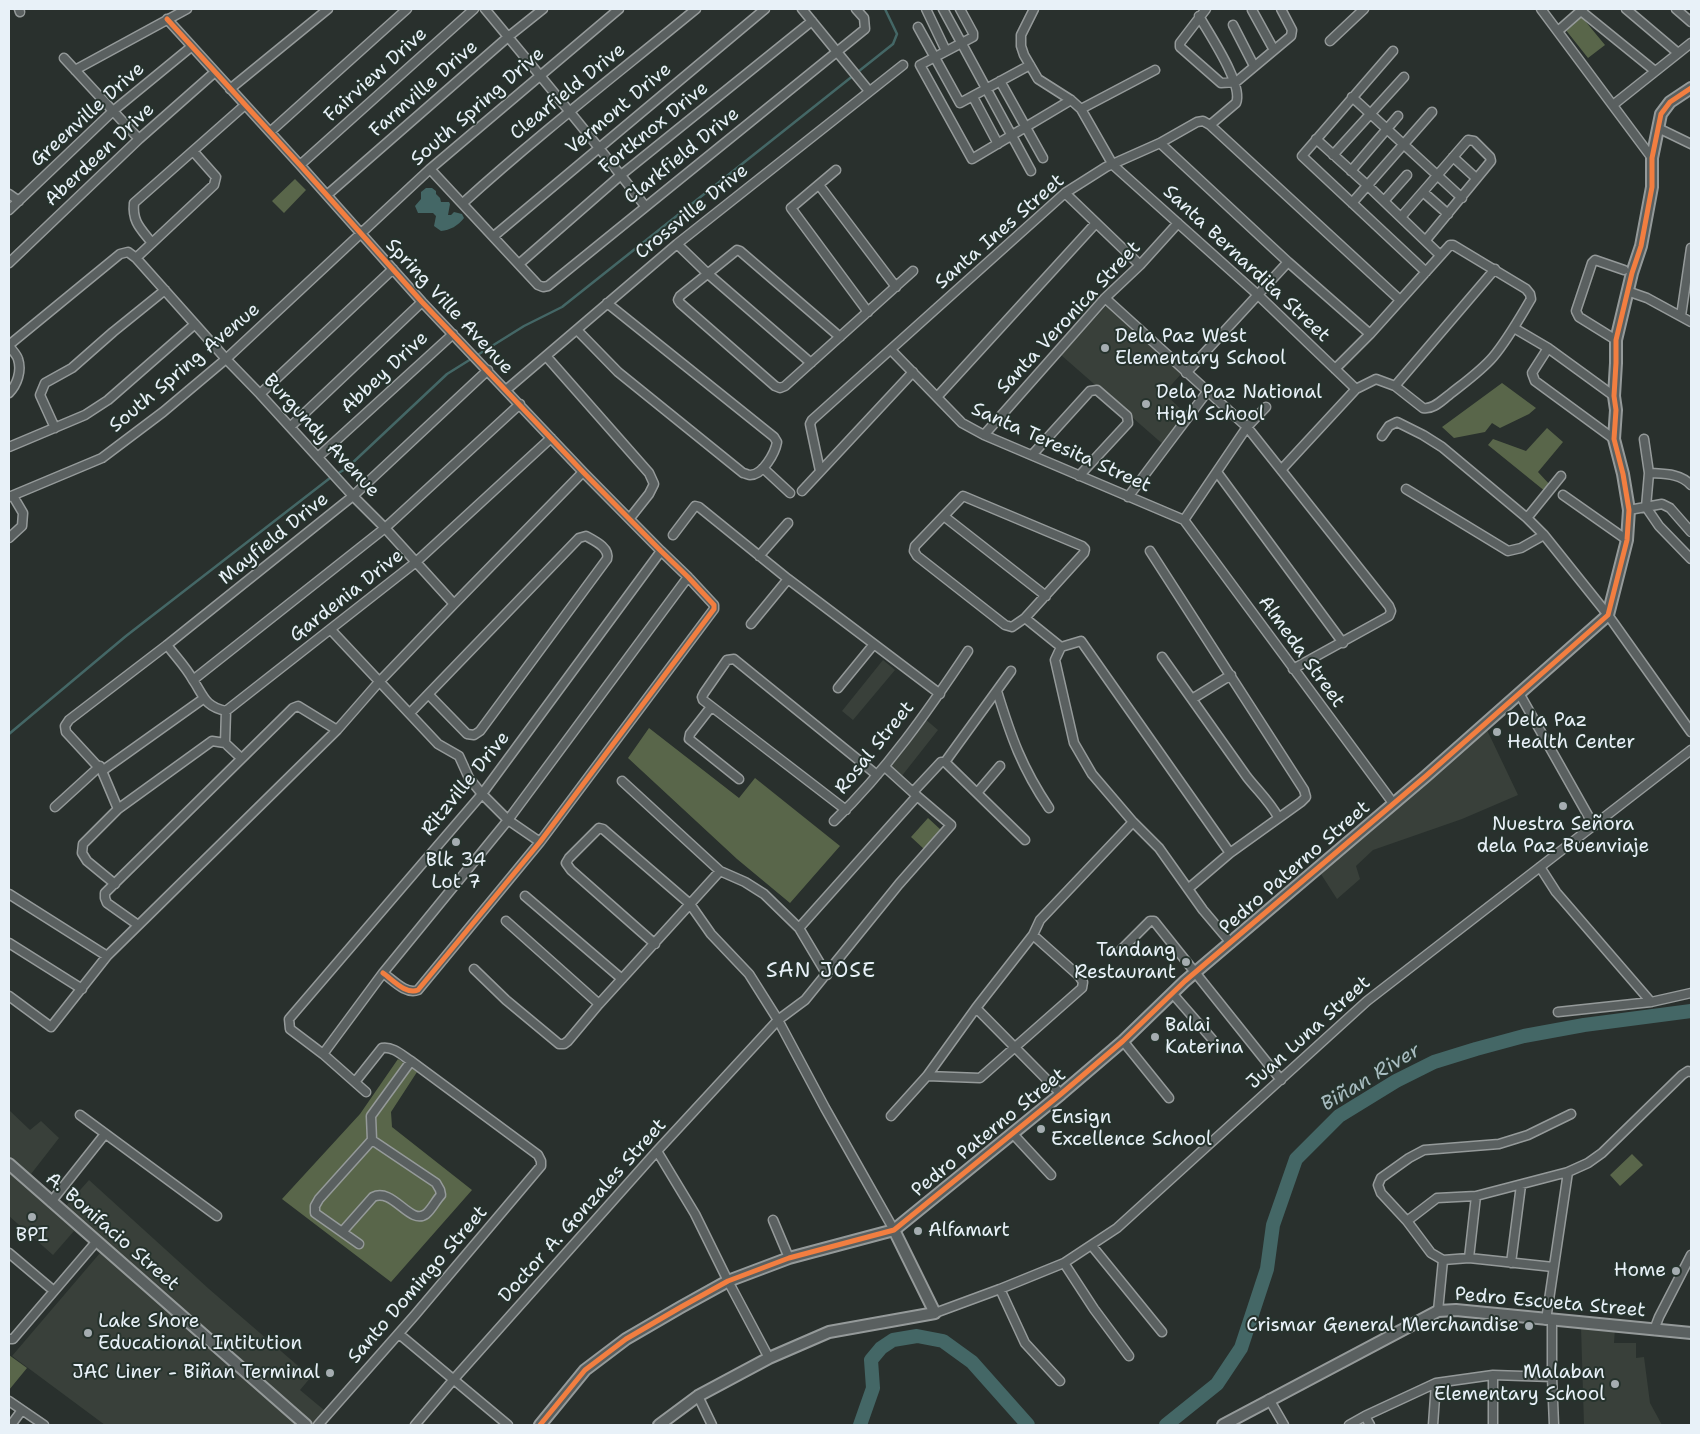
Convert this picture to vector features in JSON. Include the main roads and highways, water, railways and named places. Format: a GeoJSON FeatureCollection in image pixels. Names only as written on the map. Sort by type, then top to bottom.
{"type":"FeatureCollection","features":[{"type":"Feature","properties":{"kind":"water"},"geometry":{"type":"Polygon","coordinates":[[[426,188],[432,188],[436,191],[441,202],[449,202],[448,215],[454,212],[462,214],[464,218],[462,221],[448,230],[441,231],[434,226],[436,216],[433,213],[418,213],[415,206],[421,199],[421,192],[426,188]]]}},
{"type":"Feature","properties":{"kind":"waterway"},"geometry":{"type":"LineString","coordinates":[[9,734],[126,636],[330,478],[347,468],[447,374],[524,326],[562,307],[893,44],[897,34],[885,9]]}},
{"type":"Feature","properties":{"kind":"waterway","name":"Biñan River"},"geometry":{"type":"LineString","coordinates":[[1166,1425],[1217,1384],[1241,1348],[1267,1269],[1273,1225],[1296,1159],[1339,1116],[1396,1081],[1434,1062],[1476,1049],[1524,1036],[1584,1025],[1691,1011]]}},
{"type":"Feature","properties":{"kind":"waterway","name":"Biñan River"},"geometry":{"type":"LineString","coordinates":[[860,1425],[873,1388],[871,1360],[881,1348],[893,1340],[917,1336],[943,1341],[972,1362],[1028,1425]]}},
{"type":"Feature","properties":{"kind":"place","name":"Dela Paz West Elementary School"},"geometry":{"type":"Point","coordinates":[1105,348]}},
{"type":"Feature","properties":{"kind":"place","name":"Dela Paz National High School"},"geometry":{"type":"Point","coordinates":[1146,404]}},
{"type":"Feature","properties":{"kind":"place","name":"Dela Paz Health Center"},"geometry":{"type":"Point","coordinates":[1497,732]}},
{"type":"Feature","properties":{"kind":"place","name":"Nuestra Señora dela Paz Buenviaje"},"geometry":{"type":"Point","coordinates":[1563,806]}},
{"type":"Feature","properties":{"kind":"place","name":"Blk 34 Lot 7"},"geometry":{"type":"Point","coordinates":[456,842]}},
{"type":"Feature","properties":{"kind":"place","name":"Tandang Restaurant"},"geometry":{"type":"Point","coordinates":[1186,962]}},
{"type":"Feature","properties":{"kind":"place","name":"Balai Katerina"},"geometry":{"type":"Point","coordinates":[1155,1037]}},
{"type":"Feature","properties":{"kind":"place","name":"Ensign Excellence School"},"geometry":{"type":"Point","coordinates":[1041,1129]}},
{"type":"Feature","properties":{"kind":"place","name":"BPI"},"geometry":{"type":"Point","coordinates":[32,1217]}},
{"type":"Feature","properties":{"kind":"place","name":"Alfamart"},"geometry":{"type":"Point","coordinates":[918,1231]}},
{"type":"Feature","properties":{"kind":"place","name":"Home"},"geometry":{"type":"Point","coordinates":[1676,1271]}},
{"type":"Feature","properties":{"kind":"place","name":"Crismar General Merchandise"},"geometry":{"type":"Point","coordinates":[1529,1326]}},
{"type":"Feature","properties":{"kind":"place","name":"Lake Shore Educational Intitution"},"geometry":{"type":"Point","coordinates":[88,1333]}},
{"type":"Feature","properties":{"kind":"place","name":"JAC Liner - Biñan Terminal"},"geometry":{"type":"Point","coordinates":[330,1373]}},
{"type":"Feature","properties":{"kind":"place","name":"Malaban Elementary School"},"geometry":{"type":"Point","coordinates":[1615,1384]}},
{"type":"Feature","properties":{"kind":"district","name":"SAN JOSE"},"geometry":{"type":"Point","coordinates":[821,972]}}]}
